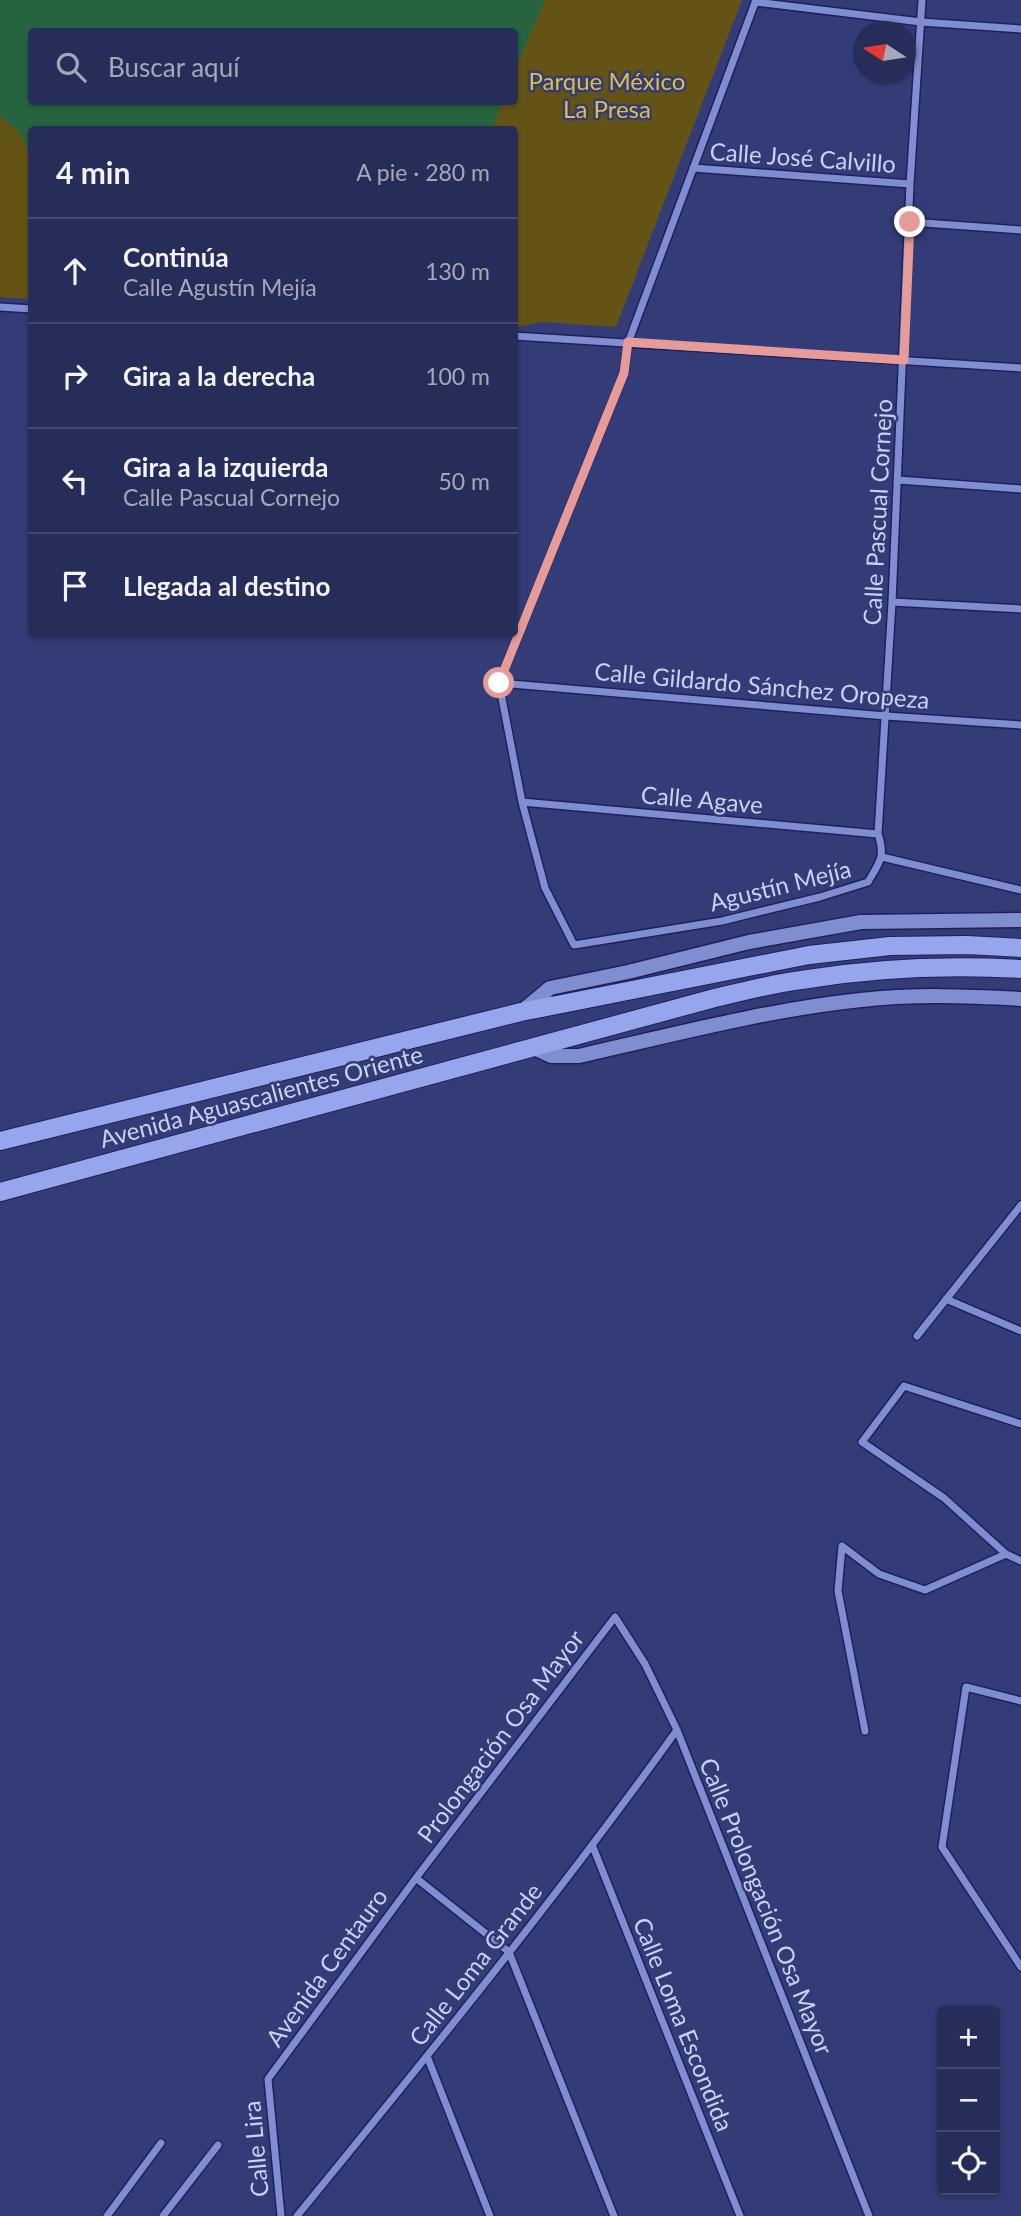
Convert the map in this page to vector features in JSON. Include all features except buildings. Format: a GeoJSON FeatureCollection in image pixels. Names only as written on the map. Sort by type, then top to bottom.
{"type":"FeatureCollection","features":[{"type":"Feature","properties":{"kind":"main road","name":"Avenida Aguascalientes Oriente"},"geometry":{"type":"LineString","coordinates":[[521,1012],[550,988],[762,940],[861,922],[1021,920]]}},
{"type":"Feature","properties":{"kind":"main road","name":"Avenida Aguascalientes Oriente"},"geometry":{"type":"LineString","coordinates":[[0,1140],[521,1012],[809,955],[890,946],[967,944],[1021,948]]}},
{"type":"Feature","properties":{"kind":"main road","name":"Avenida Aguascalientes Oriente"},"geometry":{"type":"LineString","coordinates":[[0,1192],[711,999],[799,980],[887,970],[966,966],[1021,969]]}},
{"type":"Feature","properties":{"kind":"main road","name":"Avenida Aguascalientes Oriente"},"geometry":{"type":"LineString","coordinates":[[534,1048],[551,1056],[579,1056],[752,1016],[864,1000],[948,996],[1021,999]]}},
{"type":"Feature","properties":{"kind":"street","name":"Calle Pascual Cornejo"},"geometry":{"type":"LineString","coordinates":[[882,858],[883,847],[878,834],[904,360],[910,184],[922,0]]}},
{"type":"Feature","properties":{"kind":"street"},"geometry":{"type":"LineString","coordinates":[[518,636],[624,373],[628,342],[755,1],[921,22],[1021,29]]}},
{"type":"Feature","properties":{"kind":"street","name":"Calle José Calvillo"},"geometry":{"type":"LineString","coordinates":[[693,168],[910,184]]}},
{"type":"Feature","properties":{"kind":"street"},"geometry":{"type":"LineString","coordinates":[[910,222],[1021,230]]}},
{"type":"Feature","properties":{"kind":"street"},"geometry":{"type":"LineString","coordinates":[[0,307],[28,309]]}},
{"type":"Feature","properties":{"kind":"street"},"geometry":{"type":"LineString","coordinates":[[518,336],[1021,368]]}},
{"type":"Feature","properties":{"kind":"street"},"geometry":{"type":"LineString","coordinates":[[898,480],[1021,489]]}},
{"type":"Feature","properties":{"kind":"street"},"geometry":{"type":"LineString","coordinates":[[892,603],[1021,608]]}},
{"type":"Feature","properties":{"kind":"street"},"geometry":{"type":"LineString","coordinates":[[518,637],[499,683],[522,802]]}},
{"type":"Feature","properties":{"kind":"street","name":"Calle Gildardo Sánchez Oropeza"},"geometry":{"type":"LineString","coordinates":[[499,683],[1021,725]]}},
{"type":"Feature","properties":{"kind":"street","name":"Calle Agave"},"geometry":{"type":"LineString","coordinates":[[522,802],[878,834]]}},
{"type":"Feature","properties":{"kind":"street","name":"Agustín Mejía"},"geometry":{"type":"LineString","coordinates":[[522,802],[545,888],[574,945],[722,921],[820,897],[867,883],[882,858],[1021,890]]}},
{"type":"Feature","properties":{"kind":"street"},"geometry":{"type":"LineString","coordinates":[[917,1336],[1021,1205]]}},
{"type":"Feature","properties":{"kind":"street"},"geometry":{"type":"LineString","coordinates":[[946,1300],[1021,1331]]}},
{"type":"Feature","properties":{"kind":"street"},"geometry":{"type":"LineString","coordinates":[[1021,1424],[904,1386],[862,1442],[944,1498],[1006,1554],[1021,1561]]}},
{"type":"Feature","properties":{"kind":"street"},"geometry":{"type":"LineString","coordinates":[[865,1731],[838,1591],[842,1546],[879,1574],[925,1590],[1006,1554]]}},
{"type":"Feature","properties":{"kind":"street","name":"Calle Prolongación Osa Mayor"},"geometry":{"type":"LineString","coordinates":[[615,1617],[645,1664],[677,1730],[870,2216]]}},
{"type":"Feature","properties":{"kind":"street","name":"Prolongación Osa Mayor"},"geometry":{"type":"LineString","coordinates":[[416,1878],[615,1617]]}},
{"type":"Feature","properties":{"kind":"street"},"geometry":{"type":"LineString","coordinates":[[1021,1701],[966,1687],[942,1847],[1021,1967]]}},
{"type":"Feature","properties":{"kind":"street","name":"Calle Loma Grande"},"geometry":{"type":"LineString","coordinates":[[296,2216],[593,1847],[677,1730]]}},
{"type":"Feature","properties":{"kind":"street","name":"Calle Loma Escondida"},"geometry":{"type":"LineString","coordinates":[[593,1847],[740,2216]]}},
{"type":"Feature","properties":{"kind":"street"},"geometry":{"type":"LineString","coordinates":[[416,1878],[509,1952],[614,2216]]}},
{"type":"Feature","properties":{"kind":"street","name":"Avenida Centauro"},"geometry":{"type":"LineString","coordinates":[[268,2079],[416,1878]]}},
{"type":"Feature","properties":{"kind":"street"},"geometry":{"type":"LineString","coordinates":[[427,2056],[490,2216]]}},
{"type":"Feature","properties":{"kind":"street","name":"Calle Lira"},"geometry":{"type":"LineString","coordinates":[[268,2079],[281,2216]]}},
{"type":"Feature","properties":{"kind":"street"},"geometry":{"type":"LineString","coordinates":[[107,2216],[161,2143]]}},
{"type":"Feature","properties":{"kind":"street"},"geometry":{"type":"LineString","coordinates":[[163,2216],[218,2145]]}},
{"type":"Feature","properties":{"kind":"green space","name":"Parque México La Presa"},"geometry":{"type":"Polygon","coordinates":[[[0,0],[742,0],[616,327],[541,322],[518,327],[518,126],[28,126],[28,299],[0,297],[0,0]]]}},
{"type":"Feature","properties":{"kind":"shaded area"},"geometry":{"type":"Polygon","coordinates":[[[0,0],[545,0],[518,62],[518,28],[28,28],[28,105],[501,105],[493,126],[28,126],[28,150],[19,132],[0,117],[0,0]]]}},
{"type":"Feature","properties":{"kind":"route"},"geometry":{"type":"LineString","coordinates":[[499,683],[624,373],[628,342],[904,360],[910,222]]}}]}
